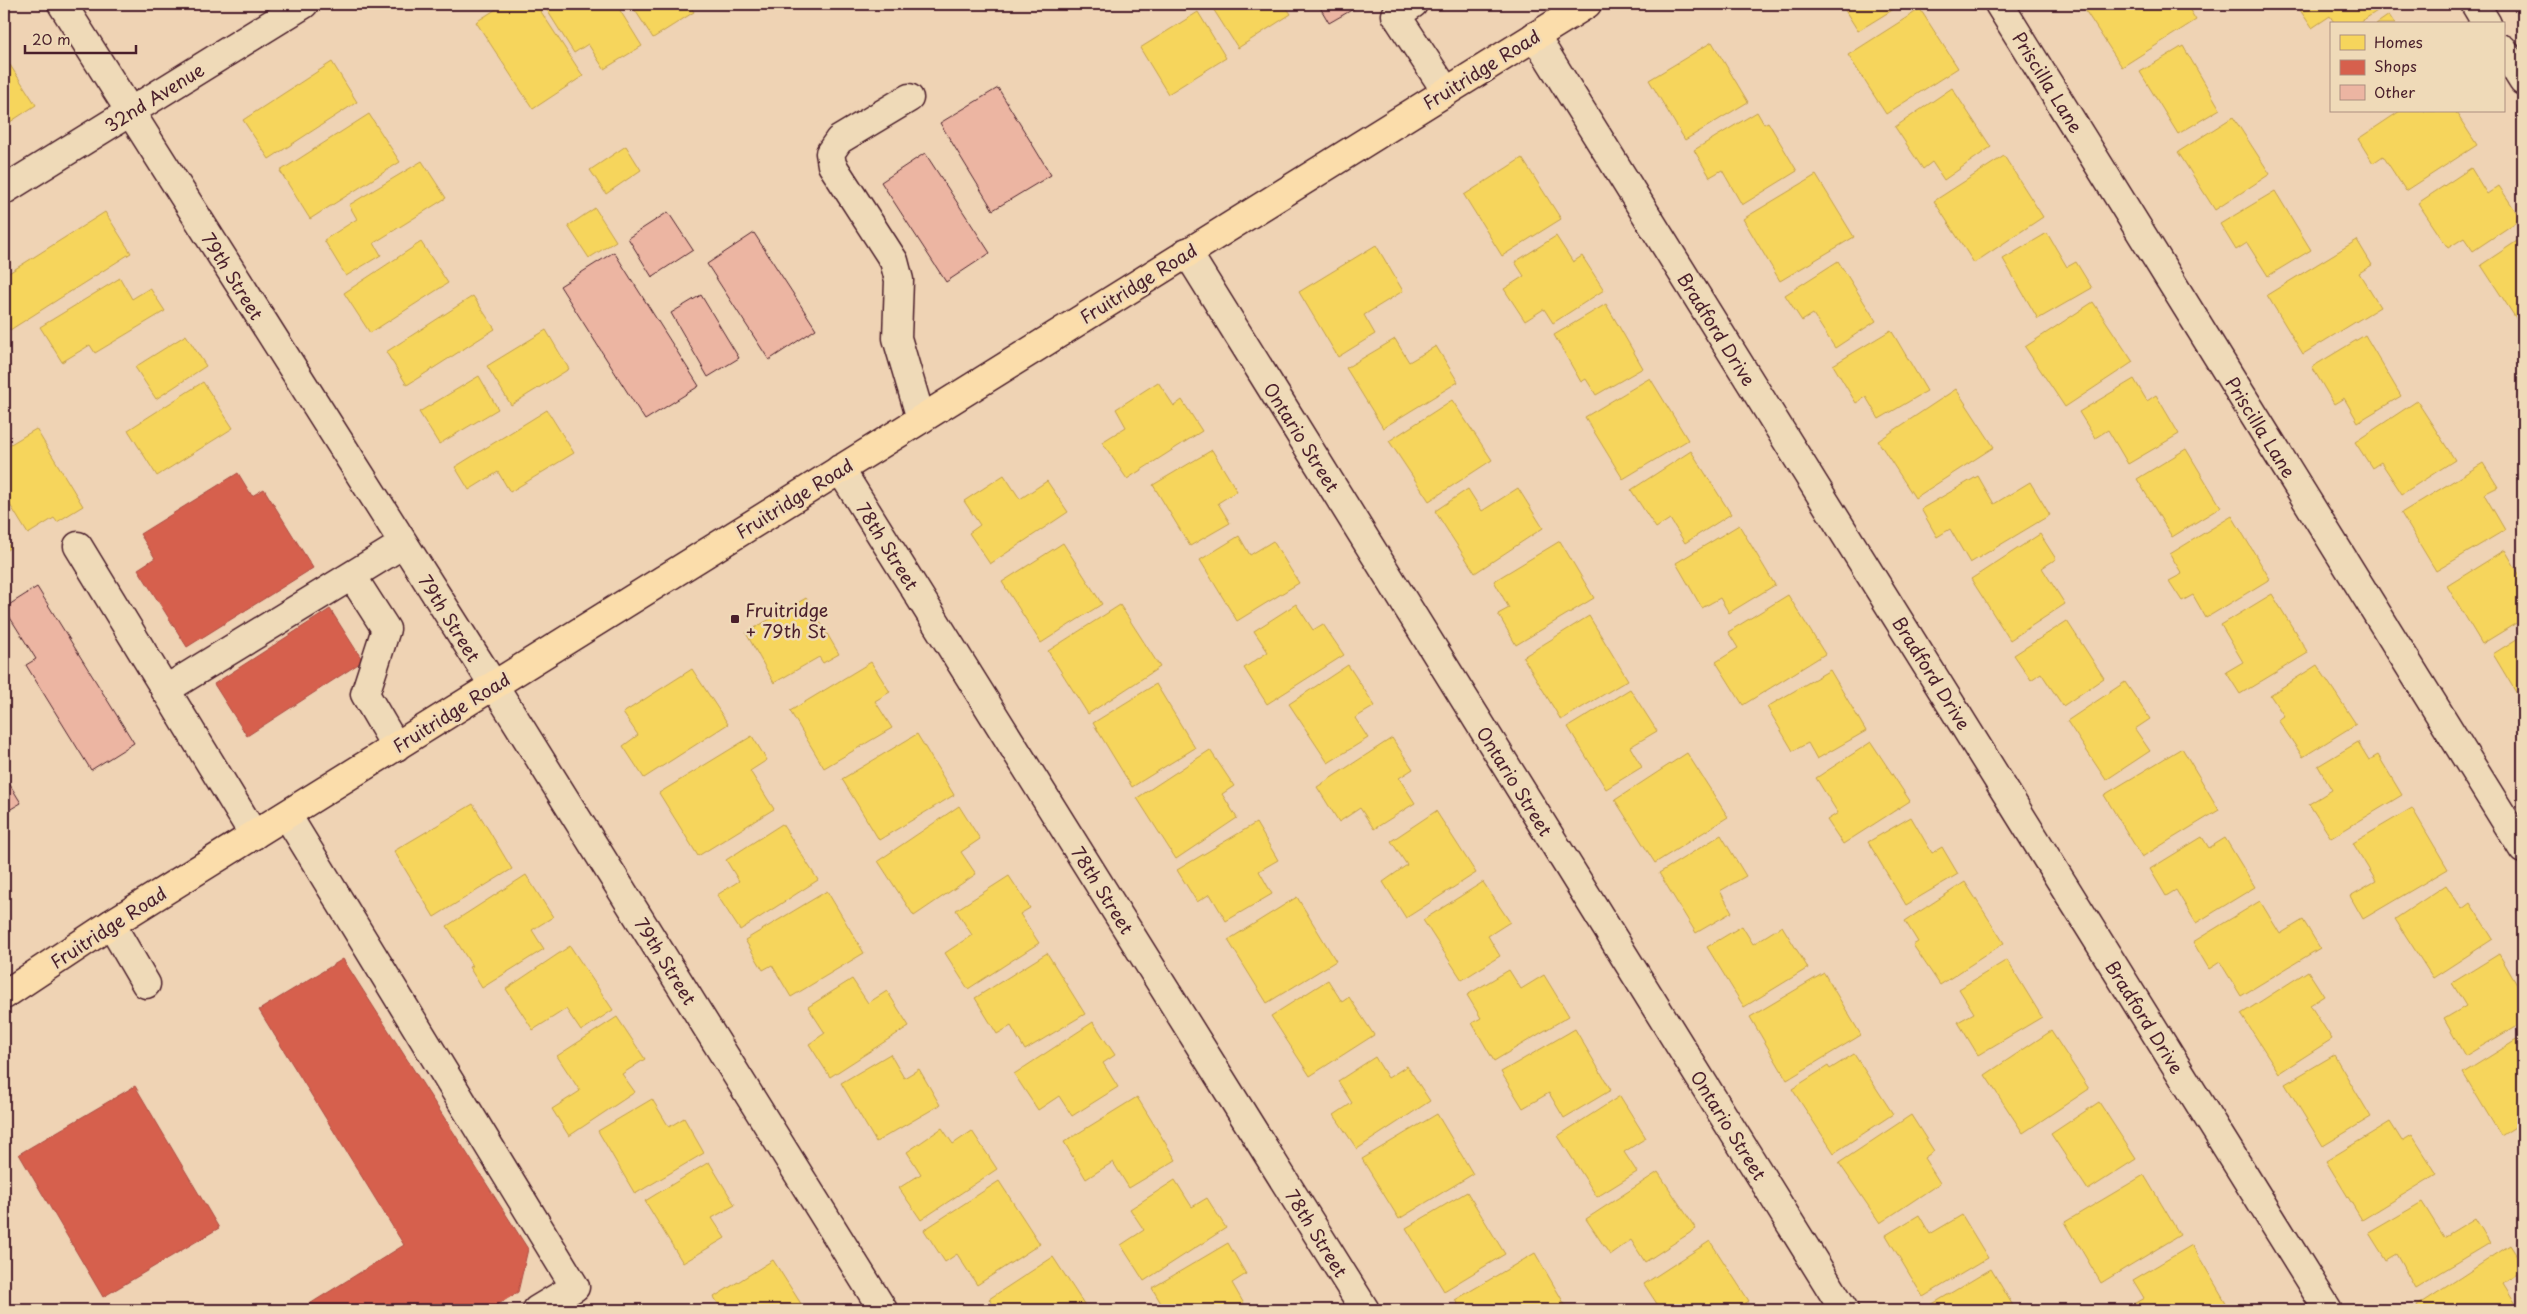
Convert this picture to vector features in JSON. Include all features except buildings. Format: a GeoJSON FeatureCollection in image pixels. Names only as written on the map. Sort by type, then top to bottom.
{"type":"FeatureCollection","features":[{"type":"Feature","properties":{"kind":"main road","name":"Fruitridge Road"},"geometry":{"type":"LineString","coordinates":[[4,995],[111,924],[1535,36],[1581,5]]}},
{"type":"Feature","properties":{"kind":"street","name":"79th Street"},"geometry":{"type":"LineString","coordinates":[[62,4],[493,686],[883,1310]]}},
{"type":"Feature","properties":{"kind":"street","name":"32nd Avenue"},"geometry":{"type":"LineString","coordinates":[[4,190],[304,4]]}},
{"type":"Feature","properties":{"kind":"street"},"geometry":{"type":"LineString","coordinates":[[1413,4],[1396,15],[1446,91]]}},
{"type":"Feature","properties":{"kind":"street","name":"Priscilla Lane"},"geometry":{"type":"LineString","coordinates":[[1999,4],[2523,850]]}},
{"type":"Feature","properties":{"kind":"street"},"geometry":{"type":"LineString","coordinates":[[2475,4],[2487,22]]}},
{"type":"Feature","properties":{"kind":"street","name":"Bradford Drive"},"geometry":{"type":"LineString","coordinates":[[1535,36],[2328,1310]]}},
{"type":"Feature","properties":{"kind":"street"},"geometry":{"type":"LineString","coordinates":[[2504,51],[2523,81]]}},
{"type":"Feature","properties":{"kind":"street"},"geometry":{"type":"LineString","coordinates":[[909,98],[839,140],[830,153],[832,164],[894,261],[899,280],[897,338],[921,419]]}},
{"type":"Feature","properties":{"kind":"street","name":"Ontario Street"},"geometry":{"type":"LineString","coordinates":[[1187,252],[1844,1310]]}},
{"type":"Feature","properties":{"kind":"street","name":"78th Street"},"geometry":{"type":"LineString","coordinates":[[840,469],[1365,1310]]}},
{"type":"Feature","properties":{"kind":"street"},"geometry":{"type":"LineString","coordinates":[[166,690],[403,544]]}},
{"type":"Feature","properties":{"kind":"street"},"geometry":{"type":"LineString","coordinates":[[78,546],[254,835]]}},
{"type":"Feature","properties":{"kind":"street"},"geometry":{"type":"LineString","coordinates":[[352,576],[386,629],[365,694],[396,746]]}},
{"type":"Feature","properties":{"kind":"street"},"geometry":{"type":"LineString","coordinates":[[287,815],[574,1287],[537,1310]]}},
{"type":"Feature","properties":{"kind":"street"},"geometry":{"type":"LineString","coordinates":[[111,924],[146,984]]}},
{"type":"Feature","properties":{"kind":"place","name":"Fruitridge + 79th St"},"geometry":{"type":"Point","coordinates":[735,619]}}]}
